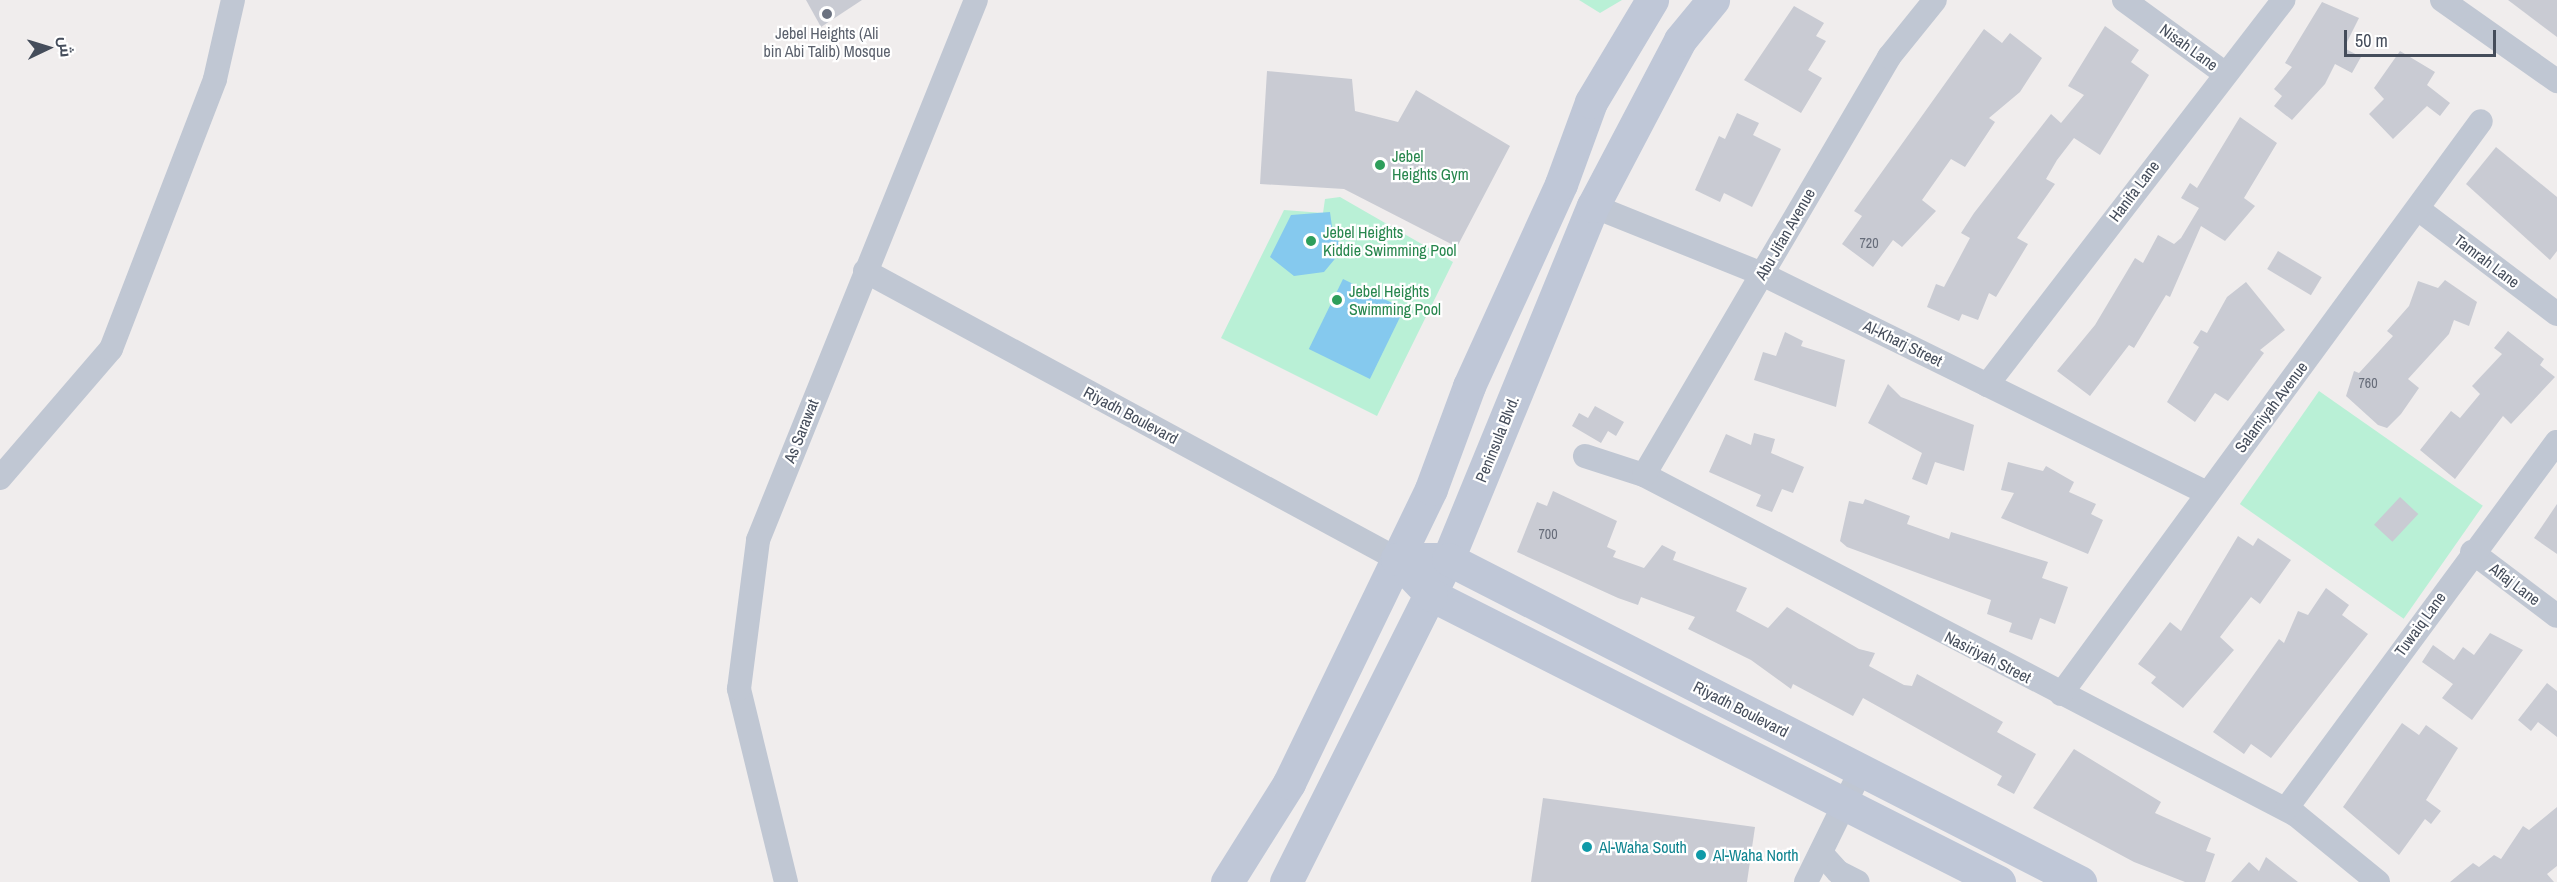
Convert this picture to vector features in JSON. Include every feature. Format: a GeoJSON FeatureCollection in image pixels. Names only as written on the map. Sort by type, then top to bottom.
{"type":"FeatureCollection","features":[{"type":"Feature","properties":{"kind":"main road"},"geometry":{"type":"LineString","coordinates":[[1227,882],[1289,783],[1397,559],[1561,184],[1591,102],[1652,0]]}},
{"type":"Feature","properties":{"kind":"main road","name":"Peninsula Blvd."},"geometry":{"type":"LineString","coordinates":[[1286,882],[1448,559],[1593,206],[1680,39],[1713,0]]}},
{"type":"Feature","properties":{"kind":"main road","name":"Riyadh Boulevard"},"geometry":{"type":"LineString","coordinates":[[1397,559],[1448,559],[2080,882]]}},
{"type":"Feature","properties":{"kind":"main road","name":"Riyadh Boulevard"},"geometry":{"type":"LineString","coordinates":[[1397,559],[1431,594],[1999,882]]}},
{"type":"Feature","properties":{"kind":"street"},"geometry":{"type":"LineString","coordinates":[[0,478],[111,349],[215,80],[234,0]]}},
{"type":"Feature","properties":{"kind":"street","name":"As Sarawat"},"geometry":{"type":"LineString","coordinates":[[786,882],[739,689],[758,540],[976,0]]}},
{"type":"Feature","properties":{"kind":"street","name":"Abu Jifan Avenue"},"geometry":{"type":"LineString","coordinates":[[1644,475],[1889,57],[1935,0]]}},
{"type":"Feature","properties":{"kind":"street","name":"Nisah Lane"},"geometry":{"type":"LineString","coordinates":[[2124,0],[2224,73]]}},
{"type":"Feature","properties":{"kind":"street","name":"Hanifa Lane"},"geometry":{"type":"LineString","coordinates":[[1987,385],[2224,73],[2284,0]]}},
{"type":"Feature","properties":{"kind":"street"},"geometry":{"type":"LineString","coordinates":[[2442,0],[2557,81]]}},
{"type":"Feature","properties":{"kind":"street","name":"Salamiyah Avenue"},"geometry":{"type":"LineString","coordinates":[[2061,694],[2481,121]]}},
{"type":"Feature","properties":{"kind":"street","name":"Al-Kharj Street"},"geometry":{"type":"LineString","coordinates":[[1593,206],[1762,274],[2207,493]]}},
{"type":"Feature","properties":{"kind":"street","name":"Tamrah Lane"},"geometry":{"type":"LineString","coordinates":[[2418,209],[2557,314]]}},
{"type":"Feature","properties":{"kind":"street","name":"Riyadh Boulevard"},"geometry":{"type":"LineString","coordinates":[[865,271],[1397,559]]}},
{"type":"Feature","properties":{"kind":"street","name":"Tuwaiq Lane"},"geometry":{"type":"LineString","coordinates":[[2286,809],[2472,552],[2557,442]]}},
{"type":"Feature","properties":{"kind":"street","name":"Nasiriyah Street"},"geometry":{"type":"LineString","coordinates":[[1585,456],[1644,475],[2061,694],[2286,809],[2378,882]]}},
{"type":"Feature","properties":{"kind":"street","name":"Aflaj Lane"},"geometry":{"type":"LineString","coordinates":[[2472,552],[2557,616]]}},
{"type":"Feature","properties":{"kind":"street"},"geometry":{"type":"LineString","coordinates":[[1806,882],[1861,770]]}},
{"type":"Feature","properties":{"kind":"street"},"geometry":{"type":"LineString","coordinates":[[1821,853],[1838,872],[1858,882]]}},
{"type":"Feature","properties":{"kind":"green space"},"geometry":{"type":"Polygon","coordinates":[[[1579,0],[1622,0],[1600,13],[1579,0]]]}},
{"type":"Feature","properties":{"kind":"green space","name":"Jebel Heights Swimming Pool"},"geometry":{"type":"Polygon","coordinates":[[[1340,197],[1453,262],[1377,416],[1221,338],[1284,210],[1323,213],[1325,199],[1340,197]]]}},
{"type":"Feature","properties":{"kind":"green space"},"geometry":{"type":"Polygon","coordinates":[[[2319,391],[2483,506],[2404,619],[2240,504],[2319,391]]]}},
{"type":"Feature","properties":{"kind":"water","name":"Jebel Heights Kiddie Swimming Pool"},"geometry":{"type":"Polygon","coordinates":[[[1330,212],[1333,234],[1344,248],[1324,272],[1294,276],[1270,257],[1291,215],[1330,212]]]}},
{"type":"Feature","properties":{"kind":"water","name":"Jebel Heights Swimming Pool"},"geometry":{"type":"Polygon","coordinates":[[[1343,279],[1404,309],[1370,379],[1309,349],[1343,279]]]}},
{"type":"Feature","properties":{"kind":"building","name":"Jebel Heights (Ali bin Abi Talib) Mosque"},"geometry":{"type":"Polygon","coordinates":[[[806,0],[862,0],[821,27],[806,0]]]}},
{"type":"Feature","properties":{"kind":"building"},"geometry":{"type":"Polygon","coordinates":[[[2508,0],[2557,0],[2557,37],[2508,0]]]}},
{"type":"Feature","properties":{"kind":"building"},"geometry":{"type":"Polygon","coordinates":[[[2322,2],[2359,18],[2344,48],[2361,57],[2352,73],[2335,64],[2325,84],[2292,120],[2274,106],[2282,96],[2274,89],[2292,67],[2285,63],[2322,2]]]}},
{"type":"Feature","properties":{"kind":"building"},"geometry":{"type":"Polygon","coordinates":[[[1794,6],[1824,23],[1816,36],[1826,41],[1808,70],[1822,78],[1801,113],[1744,80],[1794,6]]]}},
{"type":"Feature","properties":{"kind":"building"},"geometry":{"type":"Polygon","coordinates":[[[2105,26],[2139,50],[2131,62],[2149,75],[2100,155],[2074,138],[2057,160],[2046,179],[2055,184],[2017,238],[2028,244],[1996,297],[1989,293],[1978,320],[1962,314],[1959,321],[1927,307],[1936,284],[1944,287],[1970,238],[1961,233],[1974,213],[2051,114],[2061,123],[2084,95],[2068,86],[2105,26]]]}},
{"type":"Feature","properties":{"kind":"building"},"geometry":{"type":"Polygon","coordinates":[[[1984,29],[2002,43],[2010,33],[2042,58],[2020,92],[1989,118],[1995,122],[1965,167],[1951,159],[1922,200],[1936,211],[1902,247],[1893,240],[1873,267],[1842,244],[1862,216],[1854,211],[1984,29]]]}},
{"type":"Feature","properties":{"kind":"building"},"geometry":{"type":"Polygon","coordinates":[[[2400,51],[2435,72],[2427,85],[2450,103],[2440,116],[2427,106],[2393,139],[2369,114],[2384,99],[2374,88],[2400,51]]]}},
{"type":"Feature","properties":{"kind":"building","name":"Jebel Heights Gym"},"geometry":{"type":"Polygon","coordinates":[[[1267,71],[1352,79],[1355,111],[1398,122],[1416,90],[1510,146],[1457,247],[1344,189],[1260,184],[1267,71]]]}},
{"type":"Feature","properties":{"kind":"building"},"geometry":{"type":"Polygon","coordinates":[[[1737,113],[1759,123],[1753,135],[1781,149],[1752,207],[1724,193],[1720,202],[1695,190],[1719,136],[1725,139],[1737,113]]]}},
{"type":"Feature","properties":{"kind":"building"},"geometry":{"type":"Polygon","coordinates":[[[2240,117],[2277,143],[2244,198],[2255,206],[2225,241],[2201,226],[2170,297],[2166,295],[2134,348],[2129,345],[2090,396],[2057,371],[2095,325],[2135,258],[2143,263],[2158,235],[2174,244],[2181,238],[2199,208],[2181,198],[2190,183],[2197,188],[2240,117]]]}},
{"type":"Feature","properties":{"kind":"building"},"geometry":{"type":"Polygon","coordinates":[[[2496,147],[2557,197],[2557,251],[2550,260],[2466,184],[2496,147]]]}},
{"type":"Feature","properties":{"kind":"building"},"geometry":{"type":"Polygon","coordinates":[[[2278,251],[2322,277],[2311,295],[2267,269],[2278,251]]]}},
{"type":"Feature","properties":{"kind":"building"},"geometry":{"type":"Polygon","coordinates":[[[2445,280],[2477,302],[2469,326],[2454,320],[2449,334],[2408,379],[2419,388],[2401,414],[2387,428],[2378,425],[2346,396],[2354,371],[2359,373],[2393,336],[2387,331],[2409,306],[2418,281],[2438,288],[2445,280]]]}},
{"type":"Feature","properties":{"kind":"building"},"geometry":{"type":"Polygon","coordinates":[[[2246,282],[2285,330],[2260,350],[2264,353],[2228,401],[2215,393],[2195,422],[2167,402],[2199,347],[2193,343],[2201,330],[2207,333],[2227,297],[2246,282]]]}},
{"type":"Feature","properties":{"kind":"building"},"geometry":{"type":"Polygon","coordinates":[[[2508,331],[2544,359],[2540,365],[2555,377],[2511,424],[2503,416],[2455,479],[2420,450],[2451,411],[2460,418],[2480,394],[2472,386],[2502,354],[2494,348],[2508,331]]]}},
{"type":"Feature","properties":{"kind":"building"},"geometry":{"type":"Polygon","coordinates":[[[1785,332],[1803,341],[1801,346],[1845,360],[1836,407],[1754,380],[1763,352],[1776,356],[1785,332]]]}},
{"type":"Feature","properties":{"kind":"building"},"geometry":{"type":"Polygon","coordinates":[[[1888,384],[1901,397],[1974,425],[1964,471],[1935,462],[1927,485],[1912,479],[1922,453],[1868,423],[1888,384]]]}},
{"type":"Feature","properties":{"kind":"building"},"geometry":{"type":"Polygon","coordinates":[[[1595,406],[1624,422],[1616,436],[1608,431],[1601,443],[1572,426],[1579,413],[1588,418],[1595,406]]]}},
{"type":"Feature","properties":{"kind":"building"},"geometry":{"type":"Polygon","coordinates":[[[1754,433],[1775,439],[1771,453],[1804,467],[1793,493],[1782,489],[1772,512],[1756,506],[1761,495],[1709,472],[1726,434],[1751,445],[1754,433]]]}},
{"type":"Feature","properties":{"kind":"building"},"geometry":{"type":"Polygon","coordinates":[[[2008,462],[2043,471],[2046,466],[2074,482],[2069,492],[2096,504],[2091,514],[2103,520],[2088,554],[2001,518],[2014,493],[2001,490],[2008,462]]]}},
{"type":"Feature","properties":{"kind":"building"},"geometry":{"type":"Polygon","coordinates":[[[1553,491],[1617,521],[1607,547],[1616,551],[1613,557],[1644,568],[1662,545],[1676,552],[1673,560],[1747,588],[1736,611],[1768,628],[1787,607],[1859,649],[1875,653],[1869,666],[1904,685],[1912,686],[1917,674],[2003,722],[1997,732],[2036,754],[2014,794],[1997,785],[2002,776],[1863,698],[1853,716],[1793,684],[1791,689],[1751,660],[1688,629],[1695,617],[1641,597],[1638,605],[1618,598],[1517,552],[1537,502],[1547,506],[1553,491]]]}},
{"type":"Feature","properties":{"kind":"building"},"geometry":{"type":"Polygon","coordinates":[[[2400,497],[2418,514],[2392,542],[2374,525],[2400,497]]]}},
{"type":"Feature","properties":{"kind":"building"},"geometry":{"type":"Polygon","coordinates":[[[1865,499],[1910,516],[1907,524],[1949,539],[1951,532],[2048,562],[2042,578],[2068,587],[2055,624],[2040,618],[2032,640],[2009,632],[2012,623],[1987,614],[1991,600],[1847,547],[1840,541],[1849,501],[1863,504],[1865,499]]]}},
{"type":"Feature","properties":{"kind":"building"},"geometry":{"type":"Polygon","coordinates":[[[2557,504],[2557,554],[2534,538],[2557,504]]]}},
{"type":"Feature","properties":{"kind":"building"},"geometry":{"type":"Polygon","coordinates":[[[2238,536],[2253,546],[2258,538],[2291,560],[2260,604],[2251,597],[2220,637],[2234,650],[2183,708],[2151,683],[2156,677],[2138,664],[2170,622],[2181,631],[2238,536]]]}},
{"type":"Feature","properties":{"kind":"building"},"geometry":{"type":"Polygon","coordinates":[[[2326,588],[2349,605],[2342,615],[2368,634],[2271,758],[2251,744],[2244,754],[2213,732],[2279,639],[2284,643],[2298,611],[2308,615],[2326,588]]]}},
{"type":"Feature","properties":{"kind":"building"},"geometry":{"type":"Polygon","coordinates":[[[2490,633],[2523,650],[2472,720],[2442,698],[2453,684],[2422,662],[2433,645],[2454,660],[2463,647],[2474,655],[2490,633]]]}},
{"type":"Feature","properties":{"kind":"building"},"geometry":{"type":"Polygon","coordinates":[[[2547,683],[2557,691],[2557,737],[2538,722],[2531,731],[2518,720],[2547,683]]]}},
{"type":"Feature","properties":{"kind":"building"},"geometry":{"type":"Polygon","coordinates":[[[2402,723],[2419,735],[2426,725],[2458,748],[2426,800],[2441,811],[2431,824],[2425,819],[2399,855],[2343,807],[2402,723]]]}},
{"type":"Feature","properties":{"kind":"building"},"geometry":{"type":"Polygon","coordinates":[[[2074,749],[2161,802],[2155,813],[2211,838],[2206,851],[2215,854],[2205,882],[2185,882],[2134,862],[2033,808],[2074,749]]]}},
{"type":"Feature","properties":{"kind":"building"},"geometry":{"type":"Polygon","coordinates":[[[1543,798],[1755,827],[1747,882],[1531,882],[1543,798]]]}},
{"type":"Feature","properties":{"kind":"building"},"geometry":{"type":"Polygon","coordinates":[[[2557,807],[2557,866],[2547,874],[2554,882],[2450,882],[2473,863],[2479,867],[2494,855],[2501,859],[2523,826],[2529,830],[2557,807]]]}},
{"type":"Feature","properties":{"kind":"building"},"geometry":{"type":"Polygon","coordinates":[[[2266,857],[2298,882],[2231,882],[2249,862],[2259,871],[2266,857]]]}},
{"type":"Feature","properties":{"kind":"place","name":"Jebel Heights (Ali bin Abi Talib) Mosque"},"geometry":{"type":"Point","coordinates":[827,14]}},
{"type":"Feature","properties":{"kind":"place","name":"Jebel Heights Gym"},"geometry":{"type":"Point","coordinates":[1380,165]}},
{"type":"Feature","properties":{"kind":"place","name":"Jebel Heights Kiddie Swimming Pool"},"geometry":{"type":"Point","coordinates":[1311,241]}},
{"type":"Feature","properties":{"kind":"place","name":"Jebel Heights Swimming Pool"},"geometry":{"type":"Point","coordinates":[1337,300]}},
{"type":"Feature","properties":{"kind":"place","name":"Al-Waha South"},"geometry":{"type":"Point","coordinates":[1587,847]}},
{"type":"Feature","properties":{"kind":"place","name":"Al-Waha North"},"geometry":{"type":"Point","coordinates":[1701,855]}}]}
